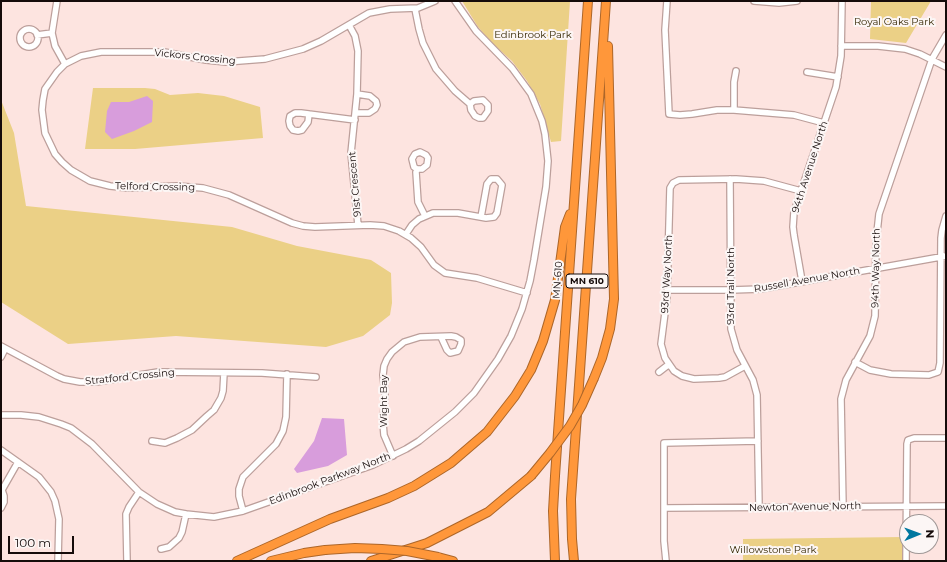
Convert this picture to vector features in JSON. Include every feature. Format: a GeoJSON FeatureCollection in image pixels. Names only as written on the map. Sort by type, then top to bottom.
{"type":"FeatureCollection","features":[{"type":"Feature","properties":{"kind":"highway","name":"MN-610"},"geometry":{"type":"LineString","coordinates":[[555,561],[553,511],[588,1]]}},
{"type":"Feature","properties":{"kind":"highway","name":"MN 610"},"geometry":{"type":"LineString","coordinates":[[574,561],[571,499],[606,1]]}},
{"type":"Feature","properties":{"kind":"highway"},"geometry":{"type":"LineString","coordinates":[[371,561],[427,542],[488,512],[530,476],[550,453],[570,426],[582,405],[594,378],[602,358],[610,329],[614,299],[608,69],[610,1]]}},
{"type":"Feature","properties":{"kind":"highway"},"geometry":{"type":"LineString","coordinates":[[237,561],[330,520],[401,493],[451,463],[487,432],[515,396],[537,356],[548,327],[555,300],[565,227],[574,204]]}},
{"type":"Feature","properties":{"kind":"highway"},"geometry":{"type":"LineString","coordinates":[[271,561],[304,553],[355,548],[407,551],[453,561]]}},
{"type":"Feature","properties":{"kind":"street"},"geometry":{"type":"LineString","coordinates":[[57,1],[52,33],[55,46],[65,64]]}},
{"type":"Feature","properties":{"kind":"street","name":"Vickors Crossing"},"geometry":{"type":"LineString","coordinates":[[65,64],[81,56],[101,52],[164,52],[206,60],[226,62],[265,59],[303,49],[321,41],[369,13],[379,10],[415,9],[426,6],[435,1]]}},
{"type":"Feature","properties":{"kind":"street","name":"Edinbrook Parkway North"},"geometry":{"type":"LineString","coordinates":[[1,415],[39,417],[71,428],[92,444],[139,492],[156,504],[175,512],[214,517],[243,511],[393,456],[434,430],[455,412],[474,393],[491,371],[516,324],[527,293],[534,260],[548,176],[548,161],[542,121],[534,101],[512,68],[476,31],[454,1]]}},
{"type":"Feature","properties":{"kind":"street"},"geometry":{"type":"LineString","coordinates":[[668,1],[665,30],[669,114],[686,115],[717,110],[734,110],[794,115],[824,123]]}},
{"type":"Feature","properties":{"kind":"street"},"geometry":{"type":"LineString","coordinates":[[754,1],[779,3],[797,1]]}},
{"type":"Feature","properties":{"kind":"street","name":"94th Avenue North"},"geometry":{"type":"LineString","coordinates":[[802,281],[793,227],[794,212],[832,101],[838,77],[841,46],[842,1]]}},
{"type":"Feature","properties":{"kind":"street"},"geometry":{"type":"LineString","coordinates":[[415,9],[418,29],[429,56],[445,81],[470,104]]}},
{"type":"Feature","properties":{"kind":"street","name":"91st Crescent"},"geometry":{"type":"LineString","coordinates":[[349,25],[355,36],[358,51],[356,113],[351,154],[358,226]]}},
{"type":"Feature","properties":{"kind":"street"},"geometry":{"type":"LineString","coordinates":[[37,35],[52,33]]}},
{"type":"Feature","properties":{"kind":"street","name":"94th Way North"},"geometry":{"type":"LineString","coordinates":[[843,507],[841,399],[846,380],[870,336],[873,326],[876,306],[876,242],[879,214],[932,59],[946,35]]}},
{"type":"Feature","properties":{"kind":"street"},"geometry":{"type":"LineString","coordinates":[[841,46],[892,47],[920,54],[946,67]]}},
{"type":"Feature","properties":{"kind":"street","name":"Telford Crossing"},"geometry":{"type":"LineString","coordinates":[[65,64],[57,72],[46,90],[42,105],[42,122],[45,133],[55,154],[62,162],[80,176],[90,181],[110,186],[146,188],[177,186],[216,190],[292,223],[304,226],[384,226],[406,234]]}},
{"type":"Feature","properties":{"kind":"street"},"geometry":{"type":"LineString","coordinates":[[734,110],[734,82],[736,71]]}},
{"type":"Feature","properties":{"kind":"street"},"geometry":{"type":"LineString","coordinates":[[807,72],[838,77]]}},
{"type":"Feature","properties":{"kind":"street"},"geometry":{"type":"LineString","coordinates":[[356,113],[369,113],[375,109],[377,105],[376,101],[370,96],[357,94]]}},
{"type":"Feature","properties":{"kind":"street"},"geometry":{"type":"LineString","coordinates":[[308,114],[355,120]]}},
{"type":"Feature","properties":{"kind":"street"},"geometry":{"type":"LineString","coordinates":[[417,169],[418,202],[425,216]]}},
{"type":"Feature","properties":{"kind":"street"},"geometry":{"type":"LineString","coordinates":[[482,216],[487,184],[491,179],[497,179],[502,185],[497,213],[494,217],[486,218],[482,216],[458,213],[439,213],[425,216],[412,225],[406,234],[421,247],[434,265],[445,273],[477,278],[527,293]]}},
{"type":"Feature","properties":{"kind":"street"},"geometry":{"type":"LineString","coordinates":[[730,179],[764,181],[801,191]]}},
{"type":"Feature","properties":{"kind":"street","name":"93rd Way North"},"geometry":{"type":"LineString","coordinates":[[668,364],[661,344],[668,290],[670,188],[673,183],[683,180],[730,179]]}},
{"type":"Feature","properties":{"kind":"street","name":"93rd Trail North"},"geometry":{"type":"LineString","coordinates":[[730,179],[730,318],[736,350],[753,380],[757,395],[759,507]]}},
{"type":"Feature","properties":{"kind":"street"},"geometry":{"type":"LineString","coordinates":[[855,362],[870,370],[891,374],[929,375],[938,372],[940,363],[944,256],[942,230],[946,216]]}},
{"type":"Feature","properties":{"kind":"street","name":"Russell Avenue North"},"geometry":{"type":"LineString","coordinates":[[668,290],[760,289],[944,256]]}},
{"type":"Feature","properties":{"kind":"street","name":"Wight Bay"},"geometry":{"type":"LineString","coordinates":[[393,456],[384,434],[383,424],[385,393],[383,375],[384,366],[392,352],[404,342],[420,337],[441,337]]}},
{"type":"Feature","properties":{"kind":"street"},"geometry":{"type":"LineString","coordinates":[[1,357],[3,348]]}},
{"type":"Feature","properties":{"kind":"street","name":"Stratford Crossing"},"geometry":{"type":"LineString","coordinates":[[3,348],[57,376],[80,382],[96,382],[158,372],[224,372],[287,374],[316,377]]}},
{"type":"Feature","properties":{"kind":"street"},"geometry":{"type":"LineString","coordinates":[[659,372],[668,364],[674,371],[682,376],[694,379],[712,379],[725,377],[745,366]]}},
{"type":"Feature","properties":{"kind":"street"},"geometry":{"type":"LineString","coordinates":[[152,441],[165,443],[177,438],[192,430],[214,410],[223,391],[224,372]]}},
{"type":"Feature","properties":{"kind":"street"},"geometry":{"type":"LineString","coordinates":[[243,511],[239,490],[243,477],[276,444],[283,431],[286,417],[287,374]]}},
{"type":"Feature","properties":{"kind":"street"},"geometry":{"type":"LineString","coordinates":[[906,561],[906,444],[908,440],[914,438],[946,438]]}},
{"type":"Feature","properties":{"kind":"street"},"geometry":{"type":"LineString","coordinates":[[666,561],[664,443],[758,441]]}},
{"type":"Feature","properties":{"kind":"street"},"geometry":{"type":"LineString","coordinates":[[1,450],[39,477],[46,484],[55,500],[59,519],[58,561]]}},
{"type":"Feature","properties":{"kind":"street"},"geometry":{"type":"LineString","coordinates":[[1,508],[4,502],[4,496],[1,490],[18,462]]}},
{"type":"Feature","properties":{"kind":"street"},"geometry":{"type":"LineString","coordinates":[[127,561],[126,514],[139,492]]}},
{"type":"Feature","properties":{"kind":"street","name":"Newton Avenue North"},"geometry":{"type":"LineString","coordinates":[[664,508],[843,507],[907,505],[946,506]]}},
{"type":"Feature","properties":{"kind":"street"},"geometry":{"type":"LineString","coordinates":[[161,549],[169,547],[179,538],[186,514]]}},
{"type":"Feature","properties":{"kind":"green space","name":"Edinbrook Park"},"geometry":{"type":"Polygon","coordinates":[[[462,1],[570,1],[561,141],[551,142],[540,104],[527,81],[512,61],[493,44],[478,27],[462,1]]]}},
{"type":"Feature","properties":{"kind":"green space","name":"Royal Oaks Park"},"geometry":{"type":"Polygon","coordinates":[[[871,1],[931,1],[906,43],[870,39],[871,1]]]}},
{"type":"Feature","properties":{"kind":"green space"},"geometry":{"type":"Polygon","coordinates":[[[93,88],[145,88],[155,89],[170,95],[198,93],[224,96],[260,107],[263,138],[135,149],[85,149],[93,88]]]}},
{"type":"Feature","properties":{"kind":"green space"},"geometry":{"type":"Polygon","coordinates":[[[1,100],[14,133],[26,206],[232,227],[297,246],[371,260],[391,273],[392,303],[390,315],[363,336],[326,347],[176,336],[68,344],[1,302],[1,100]]]}},
{"type":"Feature","properties":{"kind":"green space","name":"Willowstone Park"},"geometry":{"type":"Polygon","coordinates":[[[899,537],[899,554],[903,554],[903,561],[743,561],[743,539],[899,537]]]}},
{"type":"Feature","properties":{"kind":"shaded area"},"geometry":{"type":"Polygon","coordinates":[[[147,96],[153,101],[152,122],[134,131],[112,139],[105,132],[107,111],[111,102],[129,102],[147,96]]]}},
{"type":"Feature","properties":{"kind":"shaded area"},"geometry":{"type":"Polygon","coordinates":[[[322,418],[344,419],[347,455],[328,466],[297,473],[294,469],[314,441],[322,418]]]}}]}
